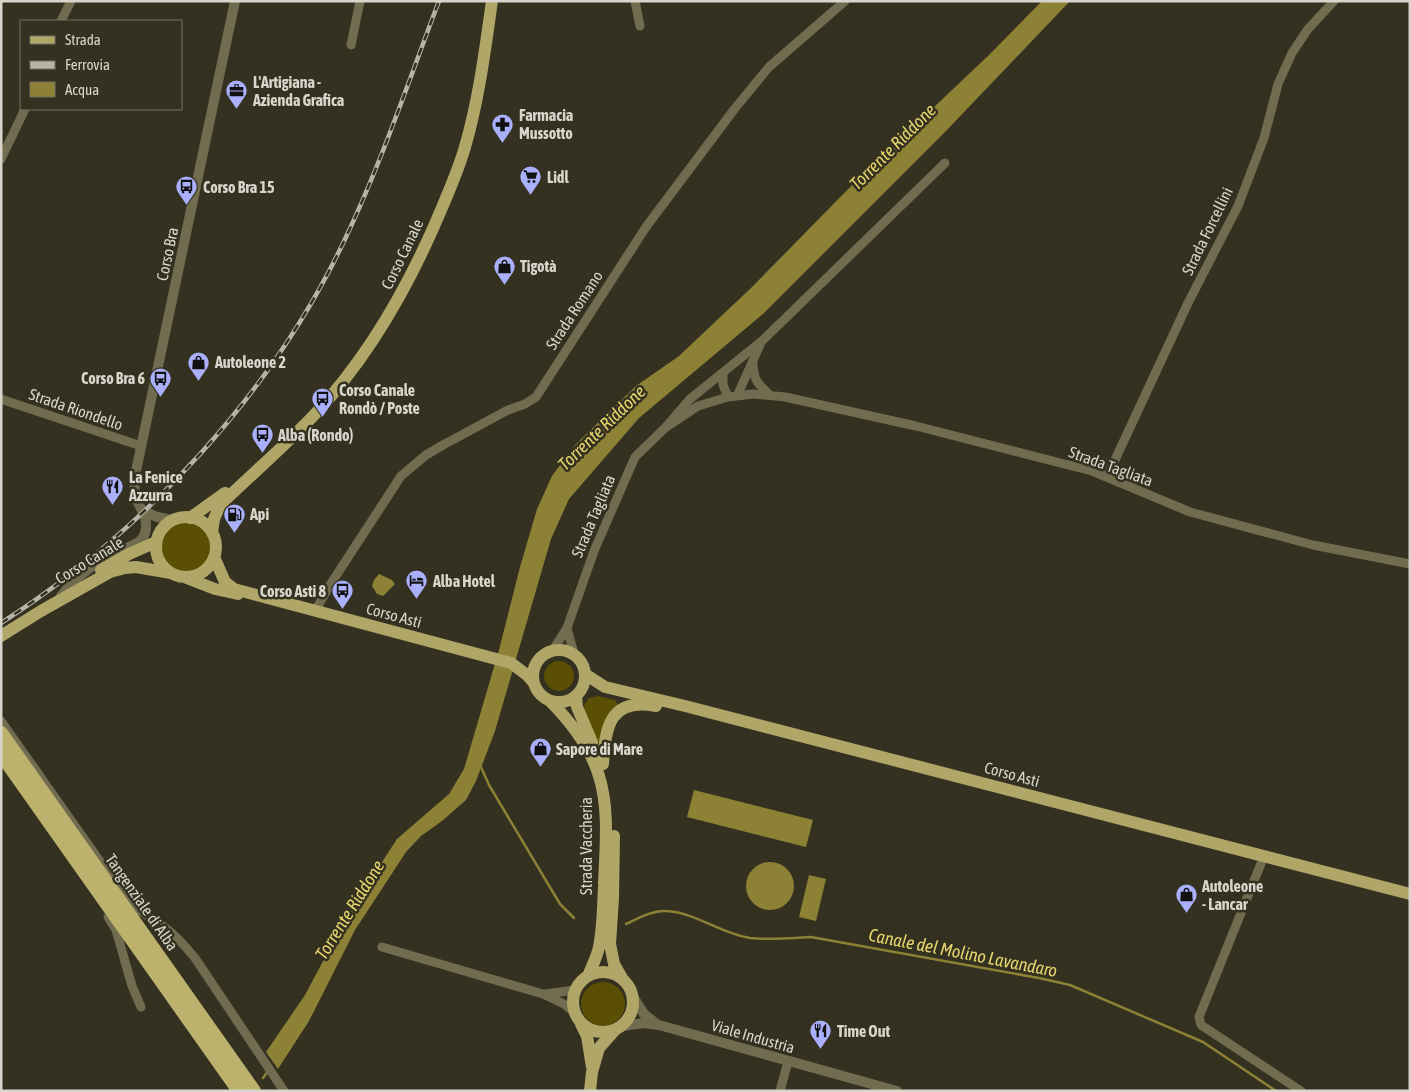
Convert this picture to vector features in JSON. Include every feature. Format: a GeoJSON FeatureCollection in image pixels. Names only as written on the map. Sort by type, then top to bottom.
{"type":"FeatureCollection","features":[{"type":"Feature","properties":{"kind":"highway","name":"Tangenziale di Alba"},"geometry":{"type":"LineString","coordinates":[[1,733],[148,951],[239,1091]]}},
{"type":"Feature","properties":{"kind":"highway","name":"Tangenziale di Alba"},"geometry":{"type":"LineString","coordinates":[[1,754],[254,1091]]}},
{"type":"Feature","properties":{"kind":"main road","name":"Corso Canale"},"geometry":{"type":"LineString","coordinates":[[212,533],[214,519],[220,505],[317,412],[362,356],[389,316],[410,279],[442,208],[465,147],[476,100],[492,1]]}},
{"type":"Feature","properties":{"kind":"main road","name":"Corso Canale"},"geometry":{"type":"LineString","coordinates":[[190,518],[252,475]]}},
{"type":"Feature","properties":{"kind":"main road"},"geometry":{"type":"LineString","coordinates":[[190,518],[203,523],[212,533],[216,546],[214,557],[209,566],[191,577],[184,577],[165,569],[157,556],[156,542],[162,529],[172,520],[190,518]]}},
{"type":"Feature","properties":{"kind":"main road","name":"Corso Canale"},"geometry":{"type":"LineString","coordinates":[[41,611],[106,566],[156,542]]}},
{"type":"Feature","properties":{"kind":"main road","name":"Corso Asti"},"geometry":{"type":"LineString","coordinates":[[214,557],[225,582],[234,589],[514,664]]}},
{"type":"Feature","properties":{"kind":"main road","name":"Corso Canale"},"geometry":{"type":"LineString","coordinates":[[1,636],[110,572],[136,567],[171,573]]}},
{"type":"Feature","properties":{"kind":"main road","name":"Corso Asti"},"geometry":{"type":"LineString","coordinates":[[184,577],[215,589],[269,599]]}},
{"type":"Feature","properties":{"kind":"main road"},"geometry":{"type":"LineString","coordinates":[[514,664],[541,657],[553,650],[567,651],[574,654],[584,666],[586,674],[578,694]]}},
{"type":"Feature","properties":{"kind":"main road"},"geometry":{"type":"LineString","coordinates":[[534,683],[534,669],[541,657]]}},
{"type":"Feature","properties":{"kind":"main road"},"geometry":{"type":"LineString","coordinates":[[514,664],[534,683],[542,696],[549,700],[563,702],[578,694],[605,687]]}},
{"type":"Feature","properties":{"kind":"main road"},"geometry":{"type":"LineString","coordinates":[[586,674],[605,687]]}},
{"type":"Feature","properties":{"kind":"main road","name":"Corso Asti"},"geometry":{"type":"LineString","coordinates":[[605,687],[1410,894]]}},
{"type":"Feature","properties":{"kind":"main road","name":"Strada Vaccheria"},"geometry":{"type":"LineString","coordinates":[[578,694],[576,708],[602,764],[610,792],[614,833],[610,944],[614,964],[622,978]]}},
{"type":"Feature","properties":{"kind":"main road","name":"Strada Vaccheria"},"geometry":{"type":"LineString","coordinates":[[549,700],[586,745],[599,776],[604,794],[606,839],[602,933],[588,976]]}},
{"type":"Feature","properties":{"kind":"main road"},"geometry":{"type":"LineString","coordinates":[[602,764],[605,738],[610,723],[617,713],[632,704],[660,707],[794,743],[821,741]]}},
{"type":"Feature","properties":{"kind":"main road"},"geometry":{"type":"LineString","coordinates":[[590,1091],[592,1072],[599,1048],[632,1012],[632,995],[628,986],[622,978],[605,972],[596,972],[580,982],[573,997],[577,1018],[587,1036],[592,1072]]}},
{"type":"Feature","properties":{"kind":"main road"},"geometry":{"type":"LineString","coordinates":[[577,1018],[588,1029],[597,1032],[606,1033],[619,1028]]}},
{"type":"Feature","properties":{"kind":"street"},"geometry":{"type":"LineString","coordinates":[[62,20],[71,1]]}},
{"type":"Feature","properties":{"kind":"street","name":"Corso Bra"},"geometry":{"type":"LineString","coordinates":[[61,596],[77,578],[90,568],[105,558],[142,540],[146,529],[144,510],[136,500],[134,493],[136,472],[235,1]]}},
{"type":"Feature","properties":{"kind":"street"},"geometry":{"type":"LineString","coordinates":[[351,45],[360,1]]}},
{"type":"Feature","properties":{"kind":"street"},"geometry":{"type":"LineString","coordinates":[[635,1],[640,26]]}},
{"type":"Feature","properties":{"kind":"street","name":"Strada Romano"},"geometry":{"type":"LineString","coordinates":[[315,611],[401,476],[426,455],[443,445],[536,397],[646,227],[736,107],[769,67],[845,1]]}},
{"type":"Feature","properties":{"kind":"street","name":"Strada Forcellini"},"geometry":{"type":"LineString","coordinates":[[1107,477],[1188,303],[1238,206],[1264,138],[1278,84],[1292,53],[1308,29],[1334,1]]}},
{"type":"Feature","properties":{"kind":"street"},"geometry":{"type":"LineString","coordinates":[[1,159],[25,110]]}},
{"type":"Feature","properties":{"kind":"street","name":"Strada Tagliata"},"geometry":{"type":"LineString","coordinates":[[553,650],[567,628],[594,551],[635,457],[665,428],[690,398],[763,340],[945,163]]}},
{"type":"Feature","properties":{"kind":"street","name":"Strada Tagliata"},"geometry":{"type":"LineString","coordinates":[[732,396],[763,340]]}},
{"type":"Feature","properties":{"kind":"street"},"geometry":{"type":"LineString","coordinates":[[752,361],[758,384],[770,395]]}},
{"type":"Feature","properties":{"kind":"street"},"geometry":{"type":"LineString","coordinates":[[723,373],[723,385],[732,396]]}},
{"type":"Feature","properties":{"kind":"street","name":"Strada Tagliata"},"geometry":{"type":"LineString","coordinates":[[665,428],[698,406],[732,396],[753,394],[785,397],[916,426],[1092,471],[1190,512],[1313,545],[1410,564]]}},
{"type":"Feature","properties":{"kind":"street","name":"Strada Riondello"},"geometry":{"type":"LineString","coordinates":[[1,400],[141,446]]}},
{"type":"Feature","properties":{"kind":"street"},"geometry":{"type":"LineString","coordinates":[[144,510],[157,517],[172,520]]}},
{"type":"Feature","properties":{"kind":"street"},"geometry":{"type":"LineString","coordinates":[[567,628],[574,654]]}},
{"type":"Feature","properties":{"kind":"street"},"geometry":{"type":"LineString","coordinates":[[1,721],[130,904],[166,928],[195,958],[284,1091]]}},
{"type":"Feature","properties":{"kind":"street"},"geometry":{"type":"LineString","coordinates":[[1,766],[116,930],[132,986],[142,1007]]}},
{"type":"Feature","properties":{"kind":"street"},"geometry":{"type":"LineString","coordinates":[[1264,856],[1199,1017],[1201,1025],[1301,1091]]}},
{"type":"Feature","properties":{"kind":"street"},"geometry":{"type":"LineString","coordinates":[[382,947],[543,994],[564,1004],[577,1018]]}},
{"type":"Feature","properties":{"kind":"street"},"geometry":{"type":"LineString","coordinates":[[543,994],[556,994],[575,990]]}},
{"type":"Feature","properties":{"kind":"street","name":"Viale Industria"},"geometry":{"type":"LineString","coordinates":[[632,995],[644,1014],[659,1025]]}},
{"type":"Feature","properties":{"kind":"street","name":"Viale Industria"},"geometry":{"type":"LineString","coordinates":[[619,1028],[639,1023],[659,1025],[897,1091]]}},
{"type":"Feature","properties":{"kind":"street"},"geometry":{"type":"LineString","coordinates":[[780,1091],[788,1062]]}},
{"type":"Feature","properties":{"kind":"shaded area"},"geometry":{"type":"Polygon","coordinates":[[[186,522],[195,524],[206,533],[211,547],[209,556],[200,567],[186,572],[177,570],[166,561],[161,547],[163,538],[172,527],[186,522]]]}},
{"type":"Feature","properties":{"kind":"shaded area"},"geometry":{"type":"Polygon","coordinates":[[[559,661],[565,662],[573,670],[573,682],[565,690],[559,691],[553,690],[545,682],[544,676],[545,670],[553,662],[559,661]]]}},
{"type":"Feature","properties":{"kind":"shaded area"},"geometry":{"type":"Polygon","coordinates":[[[598,696],[615,700],[619,707],[600,745],[587,725],[584,705],[589,698],[598,696]]]}},
{"type":"Feature","properties":{"kind":"shaded area"},"geometry":{"type":"Polygon","coordinates":[[[607,982],[619,988],[624,995],[624,1013],[619,1020],[612,1025],[599,1026],[587,1020],[582,1013],[581,1000],[587,988],[594,983],[607,982]]]}},
{"type":"Feature","properties":{"kind":"water"},"geometry":{"type":"Polygon","coordinates":[[[1042,1],[1070,1],[947,130],[763,314],[639,418],[569,499],[551,539],[495,731],[476,781],[466,800],[421,836],[406,852],[355,930],[309,1021],[278,1069],[266,1052],[305,995],[347,916],[397,839],[449,794],[464,769],[499,650],[537,509],[552,476],[575,445],[636,386],[679,356],[751,288],[859,178],[989,55],[1042,1]]]}},
{"type":"Feature","properties":{"kind":"water"},"geometry":{"type":"Polygon","coordinates":[[[379,574],[392,580],[395,584],[383,596],[377,594],[372,586],[379,574]]]}},
{"type":"Feature","properties":{"kind":"water"},"geometry":{"type":"Polygon","coordinates":[[[694,790],[813,820],[806,847],[687,817],[694,790]]]}},
{"type":"Feature","properties":{"kind":"water"},"geometry":{"type":"Polygon","coordinates":[[[765,862],[775,862],[787,869],[794,881],[794,891],[787,903],[775,910],[765,910],[757,906],[750,899],[746,891],[746,881],[750,873],[757,866],[765,862]]]}},
{"type":"Feature","properties":{"kind":"water"},"geometry":{"type":"Polygon","coordinates":[[[809,875],[826,879],[816,921],[799,917],[809,875]]]}},
{"type":"Feature","properties":{"kind":"waterway","name":"Canale del Molino Lavandaro"},"geometry":{"type":"LineString","coordinates":[[481,767],[489,785],[560,904],[574,918]]}},
{"type":"Feature","properties":{"kind":"waterway","name":"Canale del Molino Lavandaro"},"geometry":{"type":"LineString","coordinates":[[626,924],[655,912],[677,912],[739,936],[773,939],[811,937],[1070,985],[1203,1042],[1276,1091]]}},
{"type":"Feature","properties":{"kind":"waterway","name":"Torrente Riddone"},"geometry":{"type":"LineString","coordinates":[[263,1078],[268,1071]]}},
{"type":"Feature","properties":{"kind":"railway"},"geometry":{"type":"LineString","coordinates":[[1,623],[54,586],[105,546],[154,502],[200,454],[243,403],[282,350],[316,295],[346,237],[383,150],[439,1]]}},
{"type":"Feature","properties":{"kind":"place","name":"L'Artigiana - Azienda Grafica"},"geometry":{"type":"Point","coordinates":[237,110]}},
{"type":"Feature","properties":{"kind":"place","name":"Farmacia Mussotto"},"geometry":{"type":"Point","coordinates":[503,143]}},
{"type":"Feature","properties":{"kind":"place","name":"Lidl"},"geometry":{"type":"Point","coordinates":[531,196]}},
{"type":"Feature","properties":{"kind":"place","name":"Corso Bra 15"},"geometry":{"type":"Point","coordinates":[187,206]}},
{"type":"Feature","properties":{"kind":"place","name":"Tigotà"},"geometry":{"type":"Point","coordinates":[504,285]}},
{"type":"Feature","properties":{"kind":"place","name":"Autoleone 2"},"geometry":{"type":"Point","coordinates":[199,381]}},
{"type":"Feature","properties":{"kind":"place","name":"Corso Bra 6"},"geometry":{"type":"Point","coordinates":[161,397]}},
{"type":"Feature","properties":{"kind":"place","name":"Corso Canale Rondò / Poste"},"geometry":{"type":"Point","coordinates":[323,418]}},
{"type":"Feature","properties":{"kind":"place","name":"Alba (Rondo)"},"geometry":{"type":"Point","coordinates":[262,454]}},
{"type":"Feature","properties":{"kind":"place","name":"La Fenice Azzurra"},"geometry":{"type":"Point","coordinates":[113,505]}},
{"type":"Feature","properties":{"kind":"place","name":"Api"},"geometry":{"type":"Point","coordinates":[234,533]}},
{"type":"Feature","properties":{"kind":"place","name":"Alba Hotel"},"geometry":{"type":"Point","coordinates":[417,600]}},
{"type":"Feature","properties":{"kind":"place","name":"Corso Asti 8"},"geometry":{"type":"Point","coordinates":[342,610]}},
{"type":"Feature","properties":{"kind":"place","name":"Sapore di Mare"},"geometry":{"type":"Point","coordinates":[540,768]}},
{"type":"Feature","properties":{"kind":"place","name":"Autoleone - Lancar"},"geometry":{"type":"Point","coordinates":[1186,914]}},
{"type":"Feature","properties":{"kind":"place","name":"Time Out"},"geometry":{"type":"Point","coordinates":[821,1050]}}]}
